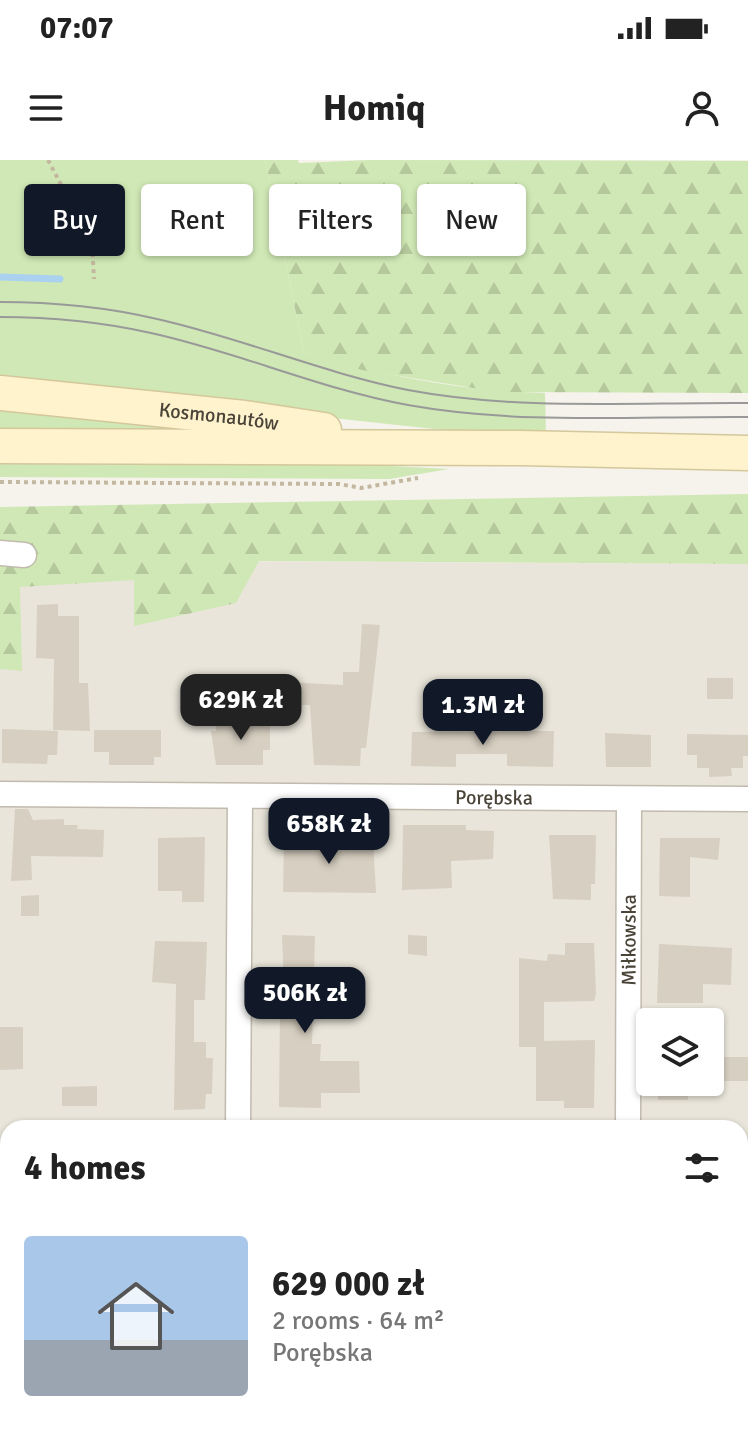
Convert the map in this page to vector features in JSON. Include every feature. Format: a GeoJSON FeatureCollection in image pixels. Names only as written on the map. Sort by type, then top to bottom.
{"type":"FeatureCollection","features":[{"type":"Feature","properties":{"kind":"main road","name":"Kosmonautów"},"geometry":{"type":"LineString","coordinates":[[0,393],[244,418],[435,448]]}},
{"type":"Feature","properties":{"kind":"main road","name":"Kosmonautów"},"geometry":{"type":"LineString","coordinates":[[0,446],[748,453]]}},
{"type":"Feature","properties":{"kind":"street","name":"Porębska"},"geometry":{"type":"LineString","coordinates":[[0,794],[748,799]]}},
{"type":"Feature","properties":{"kind":"street"},"geometry":{"type":"LineString","coordinates":[[238,1120],[240,796]]}},
{"type":"Feature","properties":{"kind":"street","name":"Miłkowska"},"geometry":{"type":"LineString","coordinates":[[628,1120],[629,799]]}},
{"type":"Feature","properties":{"kind":"path"},"geometry":{"type":"LineString","coordinates":[[48,160],[92,243],[94,279]]}},
{"type":"Feature","properties":{"kind":"path"},"geometry":{"type":"LineString","coordinates":[[0,482],[339,484],[361,488]]}},
{"type":"Feature","properties":{"kind":"shaded area"},"geometry":{"type":"Polygon","coordinates":[[[0,560],[748,564],[748,1120],[0,1120],[0,560]]]}},
{"type":"Feature","properties":{"kind":"green space"},"geometry":{"type":"Polygon","coordinates":[[[0,160],[265,160],[270,184],[269,256],[284,256],[304,353],[423,381],[545,393],[546,436],[453,431],[0,382],[0,160]]]}},
{"type":"Feature","properties":{"kind":"green space"},"geometry":{"type":"Polygon","coordinates":[[[265,160],[298,160],[299,163],[370,160],[748,161],[748,393],[498,392],[362,370],[304,353],[284,256],[401,256],[401,184],[270,184],[265,160]]]}},
{"type":"Feature","properties":{"kind":"green space"},"geometry":{"type":"Polygon","coordinates":[[[0,406],[239,433],[0,431],[0,406]]]}},
{"type":"Feature","properties":{"kind":"green space"},"geometry":{"type":"Polygon","coordinates":[[[0,462],[353,464],[449,469],[389,479],[0,477],[0,462]]]}},
{"type":"Feature","properties":{"kind":"green space"},"geometry":{"type":"Polygon","coordinates":[[[748,494],[748,564],[259,561],[236,603],[134,626],[134,580],[20,587],[22,671],[0,669],[0,507],[748,494]]]}},
{"type":"Feature","properties":{"kind":"building"},"geometry":{"type":"Polygon","coordinates":[[[58,604],[58,616],[79,616],[79,683],[88,683],[90,731],[53,730],[54,659],[36,658],[37,605],[58,604]]]}},
{"type":"Feature","properties":{"kind":"building"},"geometry":{"type":"Polygon","coordinates":[[[362,624],[380,625],[366,748],[361,748],[360,766],[314,765],[310,705],[288,705],[288,682],[343,685],[343,672],[359,672],[362,624]]]}},
{"type":"Feature","properties":{"kind":"building"},"geometry":{"type":"Polygon","coordinates":[[[707,678],[733,678],[733,699],[707,699],[707,678]]]}},
{"type":"Feature","properties":{"kind":"building"},"geometry":{"type":"Polygon","coordinates":[[[216,719],[270,720],[270,750],[263,750],[263,765],[216,765],[211,731],[216,731],[216,719]]]}},
{"type":"Feature","properties":{"kind":"building"},"geometry":{"type":"Polygon","coordinates":[[[2,729],[58,731],[57,755],[48,755],[47,764],[2,763],[2,729]]]}},
{"type":"Feature","properties":{"kind":"building"},"geometry":{"type":"Polygon","coordinates":[[[94,730],[161,730],[161,757],[154,757],[154,765],[109,765],[109,752],[94,752],[94,730]]]}},
{"type":"Feature","properties":{"kind":"building"},"geometry":{"type":"Polygon","coordinates":[[[554,731],[553,767],[507,766],[507,754],[456,754],[456,767],[411,766],[412,732],[554,731]]]}},
{"type":"Feature","properties":{"kind":"building"},"geometry":{"type":"Polygon","coordinates":[[[605,733],[651,735],[651,767],[606,767],[605,733]]]}},
{"type":"Feature","properties":{"kind":"building"},"geometry":{"type":"Polygon","coordinates":[[[687,734],[748,735],[748,756],[743,756],[743,768],[731,768],[732,776],[709,777],[709,768],[697,768],[697,755],[687,755],[687,734]]]}},
{"type":"Feature","properties":{"kind":"building"},"geometry":{"type":"Polygon","coordinates":[[[15,809],[28,809],[33,820],[64,819],[64,825],[78,825],[77,829],[104,830],[103,857],[31,856],[32,880],[11,881],[15,809]]]}},
{"type":"Feature","properties":{"kind":"building"},"geometry":{"type":"Polygon","coordinates":[[[403,825],[466,825],[466,830],[494,831],[493,859],[451,861],[452,888],[402,890],[403,825]]]}},
{"type":"Feature","properties":{"kind":"building"},"geometry":{"type":"Polygon","coordinates":[[[549,835],[596,835],[595,884],[591,884],[591,900],[553,899],[549,835]]]}},
{"type":"Feature","properties":{"kind":"building"},"geometry":{"type":"Polygon","coordinates":[[[205,837],[204,902],[182,902],[182,891],[158,891],[158,838],[205,837]]]}},
{"type":"Feature","properties":{"kind":"building"},"geometry":{"type":"Polygon","coordinates":[[[660,838],[720,838],[718,860],[690,857],[690,897],[659,896],[660,838]]]}},
{"type":"Feature","properties":{"kind":"building"},"geometry":{"type":"Polygon","coordinates":[[[284,839],[373,839],[376,893],[283,892],[284,839]]]}},
{"type":"Feature","properties":{"kind":"building"},"geometry":{"type":"Polygon","coordinates":[[[39,895],[39,916],[21,916],[21,896],[39,895]]]}},
{"type":"Feature","properties":{"kind":"building"},"geometry":{"type":"Polygon","coordinates":[[[282,935],[315,936],[312,1044],[321,1044],[320,1061],[359,1061],[360,1093],[321,1093],[321,1108],[279,1107],[280,1008],[272,1008],[273,987],[284,987],[282,935]]]}},
{"type":"Feature","properties":{"kind":"building"},"geometry":{"type":"Polygon","coordinates":[[[408,935],[427,936],[427,956],[408,954],[408,935]]]}},
{"type":"Feature","properties":{"kind":"building"},"geometry":{"type":"Polygon","coordinates":[[[155,941],[207,942],[205,1000],[194,1000],[194,1042],[206,1042],[206,1058],[213,1058],[212,1094],[206,1094],[205,1109],[174,1110],[176,984],[152,982],[155,941]]]}},
{"type":"Feature","properties":{"kind":"building"},"geometry":{"type":"Polygon","coordinates":[[[565,943],[594,943],[596,994],[594,1001],[544,1002],[544,1041],[595,1040],[594,1108],[564,1108],[564,1101],[536,1101],[536,1047],[519,1047],[519,958],[547,961],[548,954],[565,955],[565,943]]]}},
{"type":"Feature","properties":{"kind":"building"},"geometry":{"type":"Polygon","coordinates":[[[659,944],[732,948],[731,985],[703,984],[703,1003],[657,1003],[659,944]]]}},
{"type":"Feature","properties":{"kind":"building"},"geometry":{"type":"Polygon","coordinates":[[[0,1027],[23,1027],[23,1069],[0,1070],[0,1027]]]}},
{"type":"Feature","properties":{"kind":"building"},"geometry":{"type":"Polygon","coordinates":[[[724,1057],[748,1057],[748,1081],[724,1081],[724,1057]]]}},
{"type":"Feature","properties":{"kind":"building"},"geometry":{"type":"Polygon","coordinates":[[[97,1086],[97,1106],[62,1106],[62,1087],[97,1086]]]}},
{"type":"Feature","properties":{"kind":"building"},"geometry":{"type":"Polygon","coordinates":[[[658,1096],[688,1096],[688,1100],[658,1100],[658,1096]]]}},
{"type":"Feature","properties":{"kind":"waterway"},"geometry":{"type":"LineString","coordinates":[[0,277],[60,279]]}},
{"type":"Feature","properties":{"kind":"tram line"},"geometry":{"type":"LineString","coordinates":[[0,302],[79,306],[138,315],[189,327],[376,383],[450,397],[535,403],[748,403]]}},
{"type":"Feature","properties":{"kind":"tram line"},"geometry":{"type":"LineString","coordinates":[[0,317],[76,321],[151,333],[343,390],[450,411],[578,418],[748,417]]}}]}
